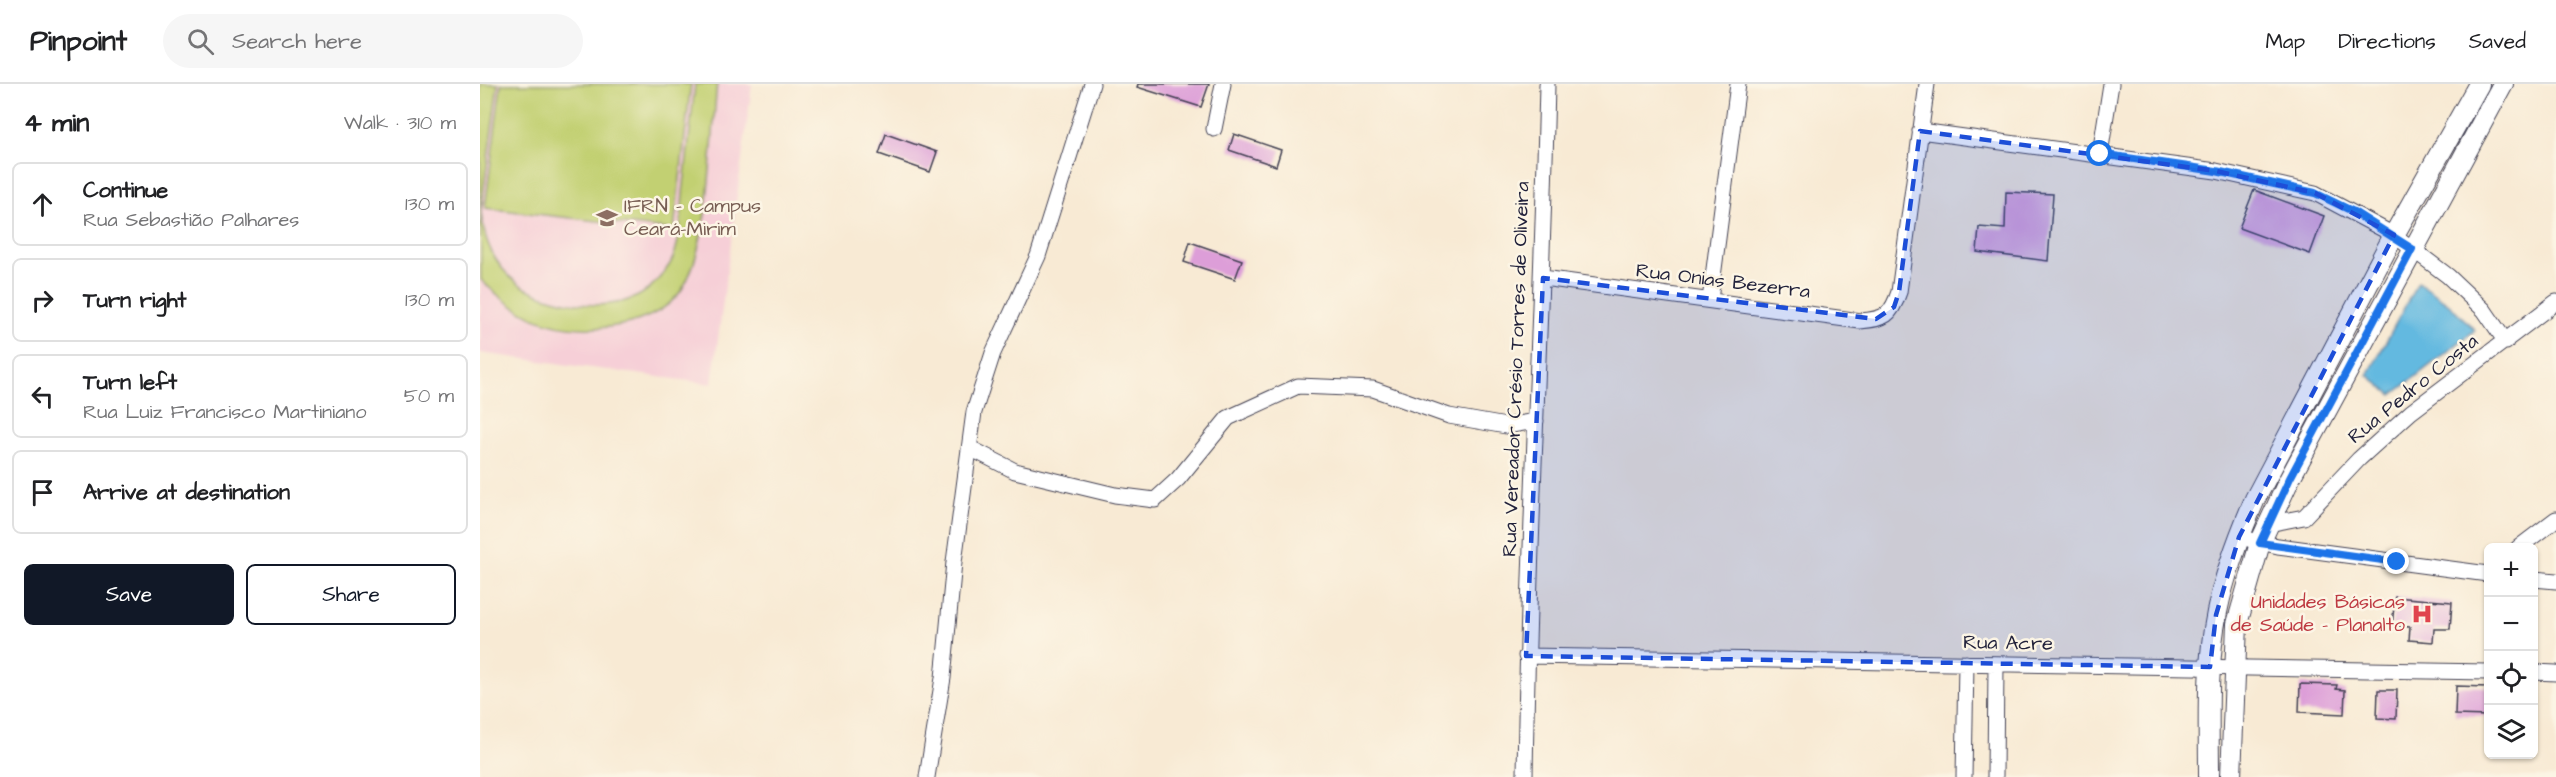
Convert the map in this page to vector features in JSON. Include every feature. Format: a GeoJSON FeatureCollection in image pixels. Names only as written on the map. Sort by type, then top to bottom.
{"type":"FeatureCollection","features":[{"type":"Feature","properties":{"kind":"street"},"geometry":{"type":"LineString","coordinates":[[927,777],[944,678],[954,562],[974,412],[993,353],[1038,256],[1092,84]]}},
{"type":"Feature","properties":{"kind":"street"},"geometry":{"type":"LineString","coordinates":[[1214,129],[1223,84]]}},
{"type":"Feature","properties":{"kind":"street","name":"Rua Vereador Crésio Torres de Oliveira"},"geometry":{"type":"LineString","coordinates":[[1524,777],[1526,656],[1543,278],[1547,84]]}},
{"type":"Feature","properties":{"kind":"street"},"geometry":{"type":"LineString","coordinates":[[1710,300],[1738,84]]}},
{"type":"Feature","properties":{"kind":"street"},"geometry":{"type":"LineString","coordinates":[[1927,84],[1920,131],[2216,171],[2315,193],[2394,236],[2448,276],[2484,310],[2506,342]]}},
{"type":"Feature","properties":{"kind":"street"},"geometry":{"type":"LineString","coordinates":[[2100,154],[2111,84]]}},
{"type":"Feature","properties":{"kind":"street"},"geometry":{"type":"LineString","coordinates":[[2209,777],[2210,667],[2216,615],[2239,537],[2255,499],[2394,236],[2479,84]]}},
{"type":"Feature","properties":{"kind":"street"},"geometry":{"type":"LineString","coordinates":[[2232,777],[2233,668],[2237,624],[2260,543],[2412,249],[2503,84]]}},
{"type":"Feature","properties":{"kind":"street","name":"Rua Onias Bezerra"},"geometry":{"type":"LineString","coordinates":[[1543,278],[1860,321],[1876,319],[1888,314],[1894,307],[1899,292],[1920,131]]}},
{"type":"Feature","properties":{"kind":"street","name":"Rua Pedro Costa"},"geometry":{"type":"LineString","coordinates":[[2268,524],[2304,517],[2359,459],[2412,412],[2556,302]]}},
{"type":"Feature","properties":{"kind":"street"},"geometry":{"type":"LineString","coordinates":[[970,448],[1015,471],[1115,495],[1155,500],[1178,479],[1228,418],[1298,386],[1373,389],[1449,416],[1506,426],[1536,421]]}},
{"type":"Feature","properties":{"kind":"street"},"geometry":{"type":"LineString","coordinates":[[2525,543],[2556,519]]}},
{"type":"Feature","properties":{"kind":"street"},"geometry":{"type":"LineString","coordinates":[[2239,537],[2260,543],[2484,572]]}},
{"type":"Feature","properties":{"kind":"street"},"geometry":{"type":"LineString","coordinates":[[2538,579],[2556,581]]}},
{"type":"Feature","properties":{"kind":"street","name":"Rua Acre"},"geometry":{"type":"LineString","coordinates":[[1526,656],[2484,672]]}},
{"type":"Feature","properties":{"kind":"street"},"geometry":{"type":"LineString","coordinates":[[1964,777],[1966,663]]}},
{"type":"Feature","properties":{"kind":"street"},"geometry":{"type":"LineString","coordinates":[[1995,777],[1996,664]]}},
{"type":"Feature","properties":{"kind":"street"},"geometry":{"type":"LineString","coordinates":[[2538,672],[2556,673]]}},
{"type":"Feature","properties":{"kind":"highlighted area"},"geometry":{"type":"Polygon","coordinates":[[[1920,131],[2216,171],[2315,193],[2394,235],[2239,537],[2216,615],[2210,667],[1526,656],[1543,278],[1876,319],[1894,307],[1899,292],[1920,131]]]}},
{"type":"Feature","properties":{"kind":"shaded area","name":"IFRN - Campus Ceará-Mirim"},"geometry":{"type":"Polygon","coordinates":[[[480,84],[752,84],[712,384],[480,353],[480,84]]]}},
{"type":"Feature","properties":{"kind":"green space"},"geometry":{"type":"Polygon","coordinates":[[[480,84],[498,84],[481,211],[486,238],[493,254],[509,276],[536,293],[553,299],[589,305],[624,301],[638,296],[656,282],[670,264],[680,229],[695,84],[717,84],[708,195],[697,254],[688,278],[669,304],[650,316],[628,324],[594,328],[561,326],[532,317],[519,310],[481,280],[480,84]]]}},
{"type":"Feature","properties":{"kind":"green space"},"geometry":{"type":"Polygon","coordinates":[[[501,84],[691,84],[674,230],[485,208],[501,84]]]}},
{"type":"Feature","properties":{"kind":"water"},"geometry":{"type":"Polygon","coordinates":[[[2418,282],[2449,304],[2475,330],[2392,395],[2368,375],[2418,282]]]}},
{"type":"Feature","properties":{"kind":"building"},"geometry":{"type":"Polygon","coordinates":[[[1138,84],[1209,84],[1201,107],[1137,87],[1138,84]]]}},
{"type":"Feature","properties":{"kind":"building"},"geometry":{"type":"Polygon","coordinates":[[[886,134],[937,152],[930,172],[879,154],[886,134]]]}},
{"type":"Feature","properties":{"kind":"building"},"geometry":{"type":"Polygon","coordinates":[[[1234,134],[1281,150],[1276,166],[1229,150],[1234,134]]]}},
{"type":"Feature","properties":{"kind":"building"},"geometry":{"type":"Polygon","coordinates":[[[2254,190],[2324,216],[2310,254],[2239,228],[2254,190]]]}},
{"type":"Feature","properties":{"kind":"building"},"geometry":{"type":"Polygon","coordinates":[[[2006,192],[2053,194],[2048,261],[1977,252],[1979,227],[2005,229],[2006,192]]]}},
{"type":"Feature","properties":{"kind":"building"},"geometry":{"type":"Polygon","coordinates":[[[1190,242],[1242,260],[1235,279],[1184,262],[1190,242]]]}},
{"type":"Feature","properties":{"kind":"building","name":"Unidades Básicas de Saúde - Planalto"},"geometry":{"type":"Polygon","coordinates":[[[2395,597],[2452,602],[2450,629],[2434,629],[2433,642],[2409,640],[2410,627],[2392,626],[2395,597]]]}},
{"type":"Feature","properties":{"kind":"building"},"geometry":{"type":"Polygon","coordinates":[[[2300,684],[2337,685],[2336,689],[2345,690],[2344,714],[2299,712],[2300,684]]]}},
{"type":"Feature","properties":{"kind":"building"},"geometry":{"type":"Polygon","coordinates":[[[2456,686],[2484,687],[2484,716],[2455,715],[2456,686]]]}},
{"type":"Feature","properties":{"kind":"building"},"geometry":{"type":"Polygon","coordinates":[[[2378,690],[2397,690],[2396,719],[2377,718],[2378,690]]]}},
{"type":"Feature","properties":{"kind":"place","name":"IFRN - Campus Ceará-Mirim"},"geometry":{"type":"Point","coordinates":[607,218]}},
{"type":"Feature","properties":{"kind":"place","name":"Unidades Básicas de Saúde - Planalto"},"geometry":{"type":"Point","coordinates":[2422,614]}},
{"type":"Feature","properties":{"kind":"route"},"geometry":{"type":"LineString","coordinates":[[2100,154],[2216,171],[2315,193],[2352,211],[2412,249],[2290,478],[2260,543],[2397,562]]}}]}
